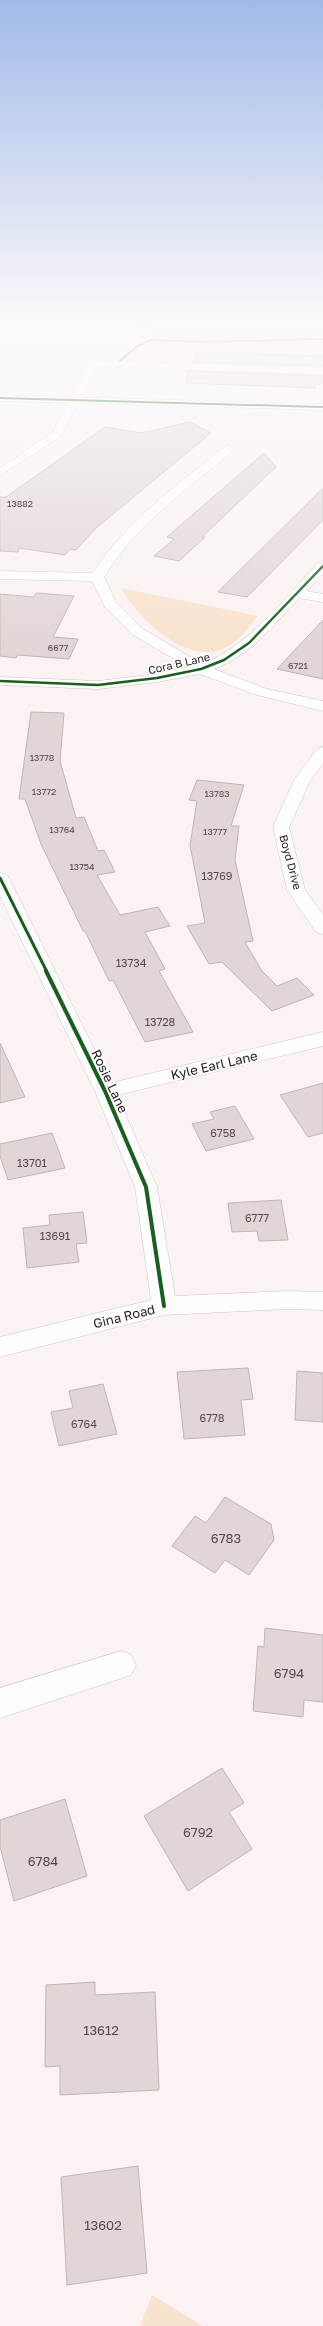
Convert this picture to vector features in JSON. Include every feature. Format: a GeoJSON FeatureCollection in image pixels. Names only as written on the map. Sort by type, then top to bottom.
{"type":"FeatureCollection","features":[{"type":"Feature","properties":{"kind":"street"},"geometry":{"type":"LineString","coordinates":[[0,473],[57,434],[59,430]]}},
{"type":"Feature","properties":{"kind":"street"},"geometry":{"type":"LineString","coordinates":[[97,577],[105,563],[127,535],[229,449]]}},
{"type":"Feature","properties":{"kind":"street","name":"Cora B Lane"},"geometry":{"type":"LineString","coordinates":[[0,681],[98,685],[157,678],[201,669],[224,660],[249,643],[298,594],[323,566]]}},
{"type":"Feature","properties":{"kind":"street"},"geometry":{"type":"LineString","coordinates":[[0,575],[97,577]]}},
{"type":"Feature","properties":{"kind":"street"},"geometry":{"type":"LineString","coordinates":[[97,577],[110,604],[138,632],[201,669],[262,692],[323,706]]}},
{"type":"Feature","properties":{"kind":"street"},"geometry":{"type":"LineString","coordinates":[[298,594],[323,598]]}},
{"type":"Feature","properties":{"kind":"street","name":"Boyd Drive"},"geometry":{"type":"LineString","coordinates":[[323,752],[302,780],[281,827],[296,890],[323,928]]}},
{"type":"Feature","properties":{"kind":"street","name":"Rosie Lane"},"geometry":{"type":"LineString","coordinates":[[0,878],[105,1091],[146,1186],[164,1306]]}},
{"type":"Feature","properties":{"kind":"street","name":"Kyle Earl Lane"},"geometry":{"type":"LineString","coordinates":[[105,1091],[323,1039]]}},
{"type":"Feature","properties":{"kind":"street","name":"Gina Road"},"geometry":{"type":"LineString","coordinates":[[0,1347],[164,1306],[287,1300],[323,1301]]}},
{"type":"Feature","properties":{"kind":"street"},"geometry":{"type":"LineString","coordinates":[[0,1703],[121,1665]]}},
{"type":"Feature","properties":{"kind":"shaded area"},"geometry":{"type":"Polygon","coordinates":[[[121,588],[258,616],[243,634],[225,648],[211,652],[195,651],[180,645],[151,625],[139,613],[121,588]]]}},
{"type":"Feature","properties":{"kind":"shaded area"},"geometry":{"type":"Polygon","coordinates":[[[152,2295],[203,2326],[140,2326],[152,2295]]]}},
{"type":"Feature","properties":{"kind":"building"},"geometry":{"type":"Polygon","coordinates":[[[101,430],[120,430],[141,433],[156,430],[204,430],[211,433],[96,528],[76,550],[70,549],[65,555],[19,548],[18,552],[0,551],[0,497],[6,497],[101,430]]]}},
{"type":"Feature","properties":{"kind":"building"},"geometry":{"type":"Polygon","coordinates":[[[264,453],[276,467],[202,537],[205,537],[179,561],[154,556],[174,539],[167,537],[264,453]]]}},
{"type":"Feature","properties":{"kind":"building"},"geometry":{"type":"Polygon","coordinates":[[[323,488],[323,520],[247,597],[218,592],[323,488]]]}},
{"type":"Feature","properties":{"kind":"building"},"geometry":{"type":"Polygon","coordinates":[[[36,593],[74,596],[53,637],[78,639],[69,659],[18,655],[16,658],[0,656],[0,594],[34,597],[36,593]]]}},
{"type":"Feature","properties":{"kind":"building"},"geometry":{"type":"Polygon","coordinates":[[[323,620],[323,679],[277,669],[323,620]]]}},
{"type":"Feature","properties":{"kind":"building"},"geometry":{"type":"Polygon","coordinates":[[[31,712],[64,713],[60,761],[76,818],[84,817],[98,851],[104,850],[115,872],[97,875],[120,915],[158,907],[170,926],[145,932],[165,969],[159,971],[193,1032],[145,1042],[113,980],[109,981],[85,931],[83,931],[41,844],[25,799],[19,799],[31,712]]]}},
{"type":"Feature","properties":{"kind":"building"},"geometry":{"type":"Polygon","coordinates":[[[197,780],[244,785],[231,826],[239,826],[235,860],[253,941],[245,942],[262,971],[277,986],[297,978],[314,995],[272,1011],[222,962],[209,964],[187,926],[205,923],[190,845],[197,801],[189,800],[197,780]]]}},
{"type":"Feature","properties":{"kind":"building"},"geometry":{"type":"Polygon","coordinates":[[[0,1043],[25,1097],[0,1103],[0,1043]]]}},
{"type":"Feature","properties":{"kind":"building"},"geometry":{"type":"Polygon","coordinates":[[[323,1083],[323,1133],[308,1137],[280,1095],[323,1083]]]}},
{"type":"Feature","properties":{"kind":"building"},"geometry":{"type":"Polygon","coordinates":[[[235,1106],[254,1139],[206,1151],[192,1124],[214,1119],[210,1112],[235,1106]]]}},
{"type":"Feature","properties":{"kind":"building"},"geometry":{"type":"Polygon","coordinates":[[[52,1133],[65,1168],[8,1180],[0,1156],[0,1144],[52,1133]]]}},
{"type":"Feature","properties":{"kind":"building"},"geometry":{"type":"Polygon","coordinates":[[[281,1200],[288,1240],[259,1241],[257,1231],[232,1232],[228,1203],[281,1200]]]}},
{"type":"Feature","properties":{"kind":"building"},"geometry":{"type":"Polygon","coordinates":[[[83,1212],[87,1243],[76,1244],[79,1262],[27,1268],[23,1228],[50,1225],[49,1215],[83,1212]]]}},
{"type":"Feature","properties":{"kind":"building"},"geometry":{"type":"Polygon","coordinates":[[[248,1368],[253,1399],[241,1400],[245,1435],[184,1439],[177,1372],[248,1368]]]}},
{"type":"Feature","properties":{"kind":"building"},"geometry":{"type":"Polygon","coordinates":[[[297,1371],[323,1373],[323,1422],[295,1420],[297,1371]]]}},
{"type":"Feature","properties":{"kind":"building"},"geometry":{"type":"Polygon","coordinates":[[[103,1384],[117,1434],[59,1446],[51,1412],[73,1408],[69,1391],[103,1384]]]}},
{"type":"Feature","properties":{"kind":"building"},"geometry":{"type":"Polygon","coordinates":[[[225,1497],[271,1524],[274,1540],[249,1575],[225,1560],[215,1573],[172,1546],[195,1516],[206,1523],[225,1497]]]}},
{"type":"Feature","properties":{"kind":"building"},"geometry":{"type":"Polygon","coordinates":[[[265,1628],[323,1635],[323,1702],[304,1700],[303,1717],[253,1711],[258,1646],[264,1647],[265,1628]]]}},
{"type":"Feature","properties":{"kind":"building"},"geometry":{"type":"Polygon","coordinates":[[[222,1768],[244,1803],[229,1812],[252,1849],[188,1891],[144,1816],[222,1768]]]}},
{"type":"Feature","properties":{"kind":"building"},"geometry":{"type":"Polygon","coordinates":[[[65,1799],[87,1876],[14,1901],[0,1846],[0,1820],[65,1799]]]}},
{"type":"Feature","properties":{"kind":"building"},"geometry":{"type":"Polygon","coordinates":[[[95,1982],[95,1995],[155,1992],[159,2090],[60,2095],[60,2066],[45,2067],[46,1985],[95,1982]]]}},
{"type":"Feature","properties":{"kind":"building"},"geometry":{"type":"Polygon","coordinates":[[[138,2166],[147,2273],[67,2285],[61,2177],[138,2166]]]}},
{"type":"Feature","properties":{"kind":"cycle path"},"geometry":{"type":"LineString","coordinates":[[0,681],[98,685],[157,678],[201,669],[224,660],[249,643],[323,566]]}},
{"type":"Feature","properties":{"kind":"cycle path"},"geometry":{"type":"LineString","coordinates":[[0,878],[105,1091],[146,1187],[164,1306]]}}]}
